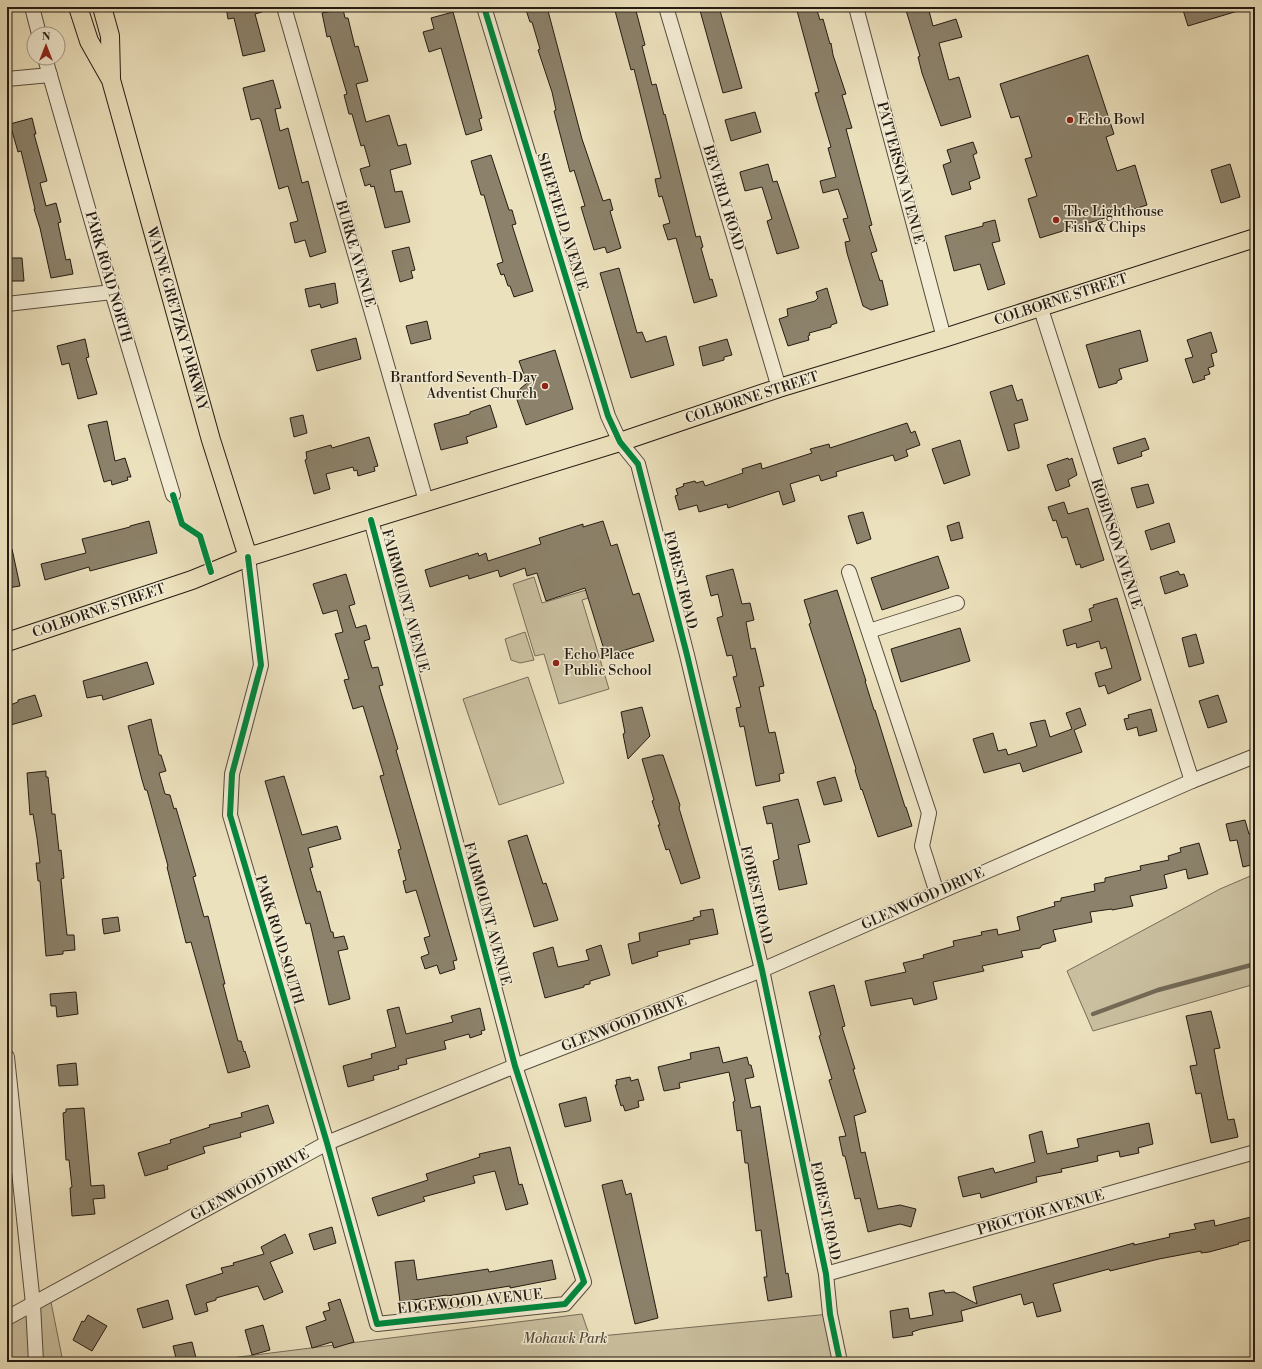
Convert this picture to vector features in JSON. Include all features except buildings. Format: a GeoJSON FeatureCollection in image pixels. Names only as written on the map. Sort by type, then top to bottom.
{"type":"FeatureCollection","features":[{"type":"Feature","properties":{"kind":"main road","name":"WAYNE GRETZKY PARKWAY"},"geometry":{"type":"LineString","coordinates":[[78,7],[89,41],[111,80],[211,440],[248,557]]}},
{"type":"Feature","properties":{"kind":"main road","name":"WAYNE GRETZKY PARKWAY"},"geometry":{"type":"LineString","coordinates":[[102,7],[110,36],[111,80]]}},
{"type":"Feature","properties":{"kind":"main road","name":"COLBORNE STREET"},"geometry":{"type":"LineString","coordinates":[[7,642],[192,580],[248,557],[620,442],[779,388],[944,338],[1255,238]]}},
{"type":"Feature","properties":{"kind":"street"},"geometry":{"type":"LineString","coordinates":[[32,7],[37,26]]}},
{"type":"Feature","properties":{"kind":"street","name":"BURKE AVENUE"},"geometry":{"type":"LineString","coordinates":[[284,7],[426,501]]}},
{"type":"Feature","properties":{"kind":"street","name":"SHEFFIELD AVENUE"},"geometry":{"type":"LineString","coordinates":[[484,7],[608,416],[620,442]]}},
{"type":"Feature","properties":{"kind":"street","name":"BEVERLY ROAD"},"geometry":{"type":"LineString","coordinates":[[666,7],[779,388]]}},
{"type":"Feature","properties":{"kind":"street","name":"PATTERSON AVENUE"},"geometry":{"type":"LineString","coordinates":[[856,7],[944,338]]}},
{"type":"Feature","properties":{"kind":"street","name":"PARK ROAD NORTH"},"geometry":{"type":"LineString","coordinates":[[47,66],[112,292],[173,495]]}},
{"type":"Feature","properties":{"kind":"street"},"geometry":{"type":"LineString","coordinates":[[7,79],[50,75]]}},
{"type":"Feature","properties":{"kind":"street"},"geometry":{"type":"LineString","coordinates":[[7,304],[112,292]]}},
{"type":"Feature","properties":{"kind":"street","name":"ROBINSON AVENUE"},"geometry":{"type":"LineString","coordinates":[[1040,306],[1192,780]]}},
{"type":"Feature","properties":{"kind":"street","name":"FOREST ROAD"},"geometry":{"type":"LineString","coordinates":[[620,442],[638,464],[689,663],[762,970],[826,1274],[830,1314],[840,1362]]}},
{"type":"Feature","properties":{"kind":"street","name":"FAIRMOUNT AVENUE"},"geometry":{"type":"LineString","coordinates":[[371,520],[515,1066],[584,1282],[565,1304]]}},
{"type":"Feature","properties":{"kind":"street","name":"PARK ROAD SOUTH"},"geometry":{"type":"LineString","coordinates":[[248,557],[261,665],[232,774],[230,815],[327,1143],[377,1324]]}},
{"type":"Feature","properties":{"kind":"street"},"geometry":{"type":"LineString","coordinates":[[849,572],[929,813],[922,846],[937,893]]}},
{"type":"Feature","properties":{"kind":"street"},"geometry":{"type":"LineString","coordinates":[[869,631],[957,603]]}},
{"type":"Feature","properties":{"kind":"street","name":"GLENWOOD DRIVE"},"geometry":{"type":"LineString","coordinates":[[7,1318],[327,1143],[515,1066],[762,970],[1192,780],[1255,756]]}},
{"type":"Feature","properties":{"kind":"street"},"geometry":{"type":"LineString","coordinates":[[7,1057],[33,1304],[36,1362]]}},
{"type":"Feature","properties":{"kind":"street","name":"PROCTOR AVENUE"},"geometry":{"type":"LineString","coordinates":[[826,1274],[1255,1152]]}},
{"type":"Feature","properties":{"kind":"street","name":"EDGEWOOD AVENUE"},"geometry":{"type":"LineString","coordinates":[[377,1324],[565,1304]]}},
{"type":"Feature","properties":{"kind":"green space"},"geometry":{"type":"Polygon","coordinates":[[[534,577],[542,603],[593,588],[595,596],[582,600],[609,689],[559,704],[544,654],[535,656],[513,584],[534,577]]]}},
{"type":"Feature","properties":{"kind":"green space"},"geometry":{"type":"Polygon","coordinates":[[[525,632],[534,660],[520,663],[511,660],[505,639],[525,632]]]}},
{"type":"Feature","properties":{"kind":"green space"},"geometry":{"type":"Polygon","coordinates":[[[528,677],[564,783],[499,805],[463,699],[528,677]]]}},
{"type":"Feature","properties":{"kind":"green space"},"geometry":{"type":"Polygon","coordinates":[[[1255,874],[1255,984],[1093,1031],[1067,971],[1220,889],[1255,874]]]}},
{"type":"Feature","properties":{"kind":"green space"},"geometry":{"type":"Polygon","coordinates":[[[50,1297],[63,1362],[7,1362],[7,1326],[50,1297]]]}},
{"type":"Feature","properties":{"kind":"green space","name":"Mohawk Park"},"geometry":{"type":"Polygon","coordinates":[[[582,1314],[590,1337],[830,1314],[840,1362],[199,1362],[582,1314]]]}},
{"type":"Feature","properties":{"kind":"waterway"},"geometry":{"type":"LineString","coordinates":[[1093,1014],[1158,990],[1255,964]]}},
{"type":"Feature","properties":{"kind":"cycle path"},"geometry":{"type":"LineString","coordinates":[[484,7],[608,416],[620,442],[638,464],[687,655],[762,970],[826,1274],[830,1314],[840,1362]]}},
{"type":"Feature","properties":{"kind":"cycle path"},"geometry":{"type":"LineString","coordinates":[[173,495],[182,524],[200,536],[211,572]]}},
{"type":"Feature","properties":{"kind":"cycle path"},"geometry":{"type":"LineString","coordinates":[[248,557],[261,665],[232,774],[230,815],[327,1143],[377,1324],[565,1304],[584,1282],[515,1066],[371,520]]}},
{"type":"Feature","properties":{"kind":"place","name":"Echo Bowl"},"geometry":{"type":"Point","coordinates":[1070,120]}},
{"type":"Feature","properties":{"kind":"place","name":"The Lighthouse Fish & Chips"},"geometry":{"type":"Point","coordinates":[1056,220]}},
{"type":"Feature","properties":{"kind":"place","name":"Brantford Seventh-Day Adventist Church"},"geometry":{"type":"Point","coordinates":[545,386]}},
{"type":"Feature","properties":{"kind":"place","name":"Echo Place Public School"},"geometry":{"type":"Point","coordinates":[556,663]}}]}
